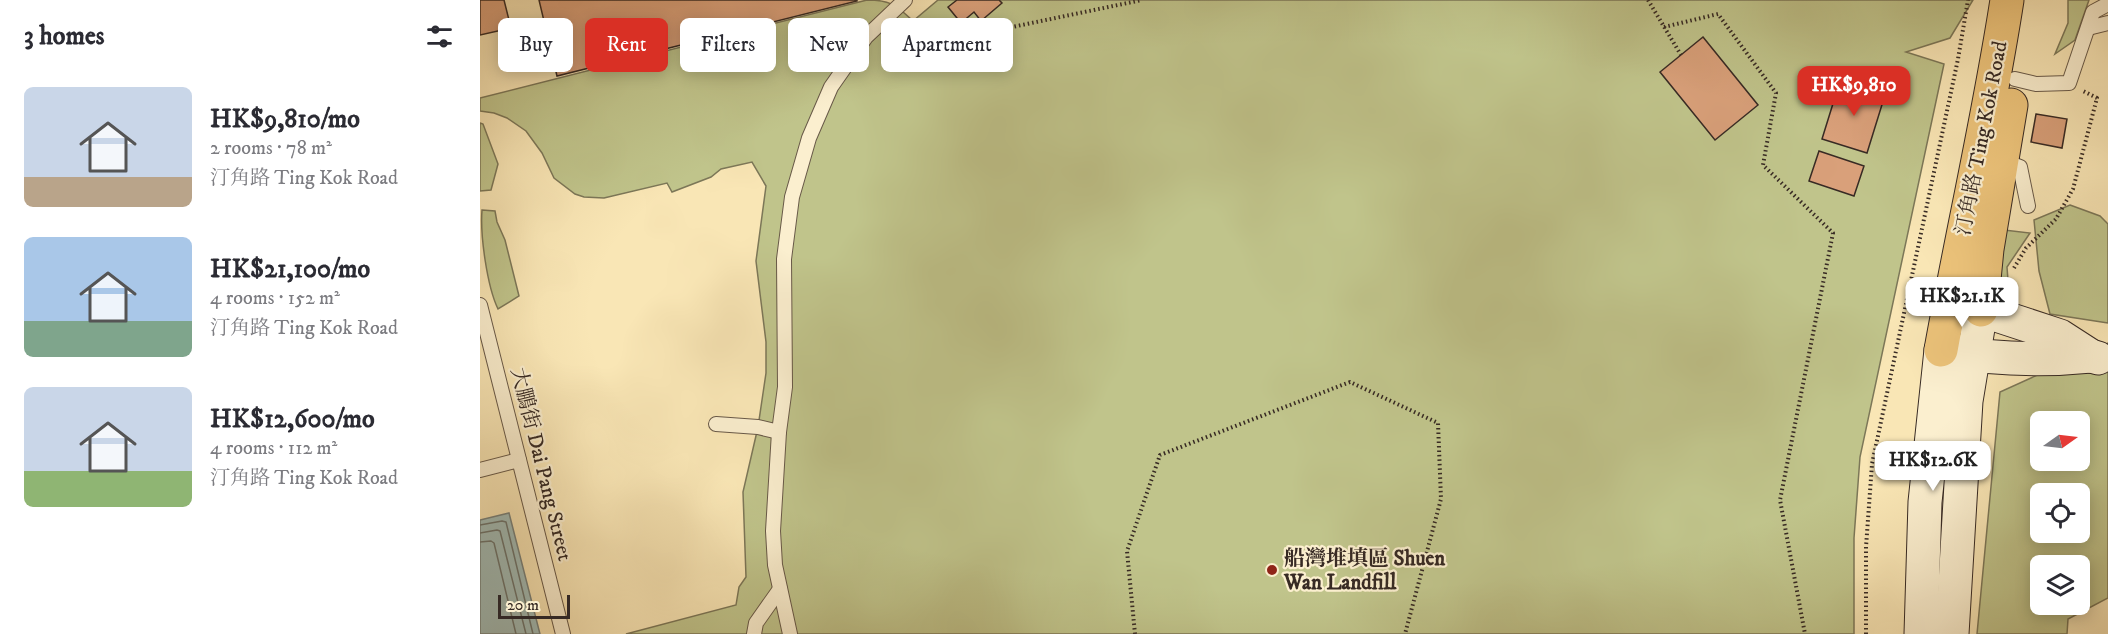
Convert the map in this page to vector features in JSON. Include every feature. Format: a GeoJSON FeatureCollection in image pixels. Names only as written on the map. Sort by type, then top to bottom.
{"type":"FeatureCollection","features":[{"type":"Feature","properties":{"kind":"main road","name":"汀角路 Ting Kok Road"},"geometry":{"type":"LineString","coordinates":[[1921,634],[1925,502],[1941,350],[1996,72],[2007,0]]}},
{"type":"Feature","properties":{"kind":"main road","name":"汀角路 Ting Kok Road"},"geometry":{"type":"LineString","coordinates":[[1952,634],[1965,401],[1981,310],[1987,249],[2029,0]]}},
{"type":"Feature","properties":{"kind":"main road"},"geometry":{"type":"LineString","coordinates":[[1949,305],[1981,310],[2060,336],[2099,358]]}},
{"type":"Feature","properties":{"kind":"main road"},"geometry":{"type":"LineString","coordinates":[[1941,350],[1974,356],[2055,360],[2099,358]]}},
{"type":"Feature","properties":{"kind":"lane"},"geometry":{"type":"LineString","coordinates":[[869,34],[905,0]]}},
{"type":"Feature","properties":{"kind":"lane"},"geometry":{"type":"LineString","coordinates":[[2015,79],[2036,84],[2069,83],[2093,12],[2108,4]]}},
{"type":"Feature","properties":{"kind":"lane"},"geometry":{"type":"LineString","coordinates":[[2088,28],[2108,23]]}},
{"type":"Feature","properties":{"kind":"lane"},"geometry":{"type":"LineString","coordinates":[[790,634],[775,565],[773,531],[779,432],[785,387],[784,259],[792,197],[809,138],[831,87],[842,72]]}},
{"type":"Feature","properties":{"kind":"lane"},"geometry":{"type":"LineString","coordinates":[[2002,160],[2020,167],[2028,206]]}},
{"type":"Feature","properties":{"kind":"lane","name":"大鵬街 Dai Pang Street"},"geometry":{"type":"LineString","coordinates":[[480,304],[562,634]]}},
{"type":"Feature","properties":{"kind":"lane"},"geometry":{"type":"LineString","coordinates":[[716,424],[758,427],[779,432]]}},
{"type":"Feature","properties":{"kind":"lane"},"geometry":{"type":"LineString","coordinates":[[480,470],[519,460]]}},
{"type":"Feature","properties":{"kind":"lane"},"geometry":{"type":"LineString","coordinates":[[754,634],[756,623],[780,589]]}},
{"type":"Feature","properties":{"kind":"path"},"geometry":{"type":"LineString","coordinates":[[869,37],[945,41],[1142,0]]}},
{"type":"Feature","properties":{"kind":"path"},"geometry":{"type":"LineString","coordinates":[[1648,0],[1681,55]]}},
{"type":"Feature","properties":{"kind":"path"},"geometry":{"type":"LineString","coordinates":[[1866,634],[1866,548],[1872,464],[1958,59],[1968,0]]}},
{"type":"Feature","properties":{"kind":"path"},"geometry":{"type":"LineString","coordinates":[[1664,27],[1718,14],[1776,93],[1763,165],[1833,233],[1780,500],[1805,634]]}},
{"type":"Feature","properties":{"kind":"path"},"geometry":{"type":"LineString","coordinates":[[2009,276],[2026,248],[2056,219],[2073,189],[2097,98],[2069,83]]}},
{"type":"Feature","properties":{"kind":"path"},"geometry":{"type":"LineString","coordinates":[[1135,634],[1127,551],[1160,455],[1350,382],[1438,423],[1441,499],[1405,634]]}},
{"type":"Feature","properties":{"kind":"green space"},"geometry":{"type":"Polygon","coordinates":[[[867,0],[882,1],[893,4],[910,18],[881,18],[881,72],[1013,72],[1013,18],[917,18],[938,0],[1973,0],[1950,38],[1906,52],[1944,64],[1860,457],[1854,538],[1854,634],[626,634],[736,605],[739,587],[746,577],[743,492],[758,427],[766,373],[766,342],[756,261],[766,186],[752,162],[721,169],[711,177],[672,192],[667,183],[604,198],[584,197],[575,194],[554,178],[542,153],[526,131],[507,118],[480,111],[480,98],[585,71],[668,72],[668,50],[680,47],[680,72],[776,72],[776,23],[788,20],[788,72],[869,72],[869,18],[796,18],[867,0]]]}},
{"type":"Feature","properties":{"kind":"green space"},"geometry":{"type":"Polygon","coordinates":[[[2068,0],[2089,0],[2075,40],[2055,54],[2068,23],[2068,0]]]}},
{"type":"Feature","properties":{"kind":"green space"},"geometry":{"type":"Polygon","coordinates":[[[480,123],[483,124],[498,164],[491,190],[480,191],[480,123]]]}},
{"type":"Feature","properties":{"kind":"green space"},"geometry":{"type":"Polygon","coordinates":[[[2070,205],[2100,216],[2108,224],[2108,323],[2050,314],[2039,271],[2034,220],[2070,205]]]}},
{"type":"Feature","properties":{"kind":"green space"},"geometry":{"type":"Polygon","coordinates":[[[482,210],[495,211],[519,296],[498,309],[485,260],[482,210]]]}},
{"type":"Feature","properties":{"kind":"green space"},"geometry":{"type":"Polygon","coordinates":[[[2004,230],[2030,233],[2007,267],[2009,294],[2000,279],[1999,271],[1999,255],[2004,230]]]}},
{"type":"Feature","properties":{"kind":"green space"},"geometry":{"type":"Polygon","coordinates":[[[2108,343],[2108,598],[2090,607],[2090,555],[2030,555],[2030,615],[2076,615],[2068,619],[2067,634],[1977,634],[2000,392],[2108,343]]]}},
{"type":"Feature","properties":{"kind":"water"},"geometry":{"type":"Polygon","coordinates":[[[509,513],[540,634],[480,634],[480,520],[509,513]]]}},
{"type":"Feature","properties":{"kind":"building"},"geometry":{"type":"Polygon","coordinates":[[[480,0],[504,0],[508,18],[498,18],[498,31],[480,35],[480,0]]]}},
{"type":"Feature","properties":{"kind":"building"},"geometry":{"type":"Polygon","coordinates":[[[539,0],[857,0],[776,21],[776,18],[680,18],[680,45],[668,48],[668,18],[585,18],[585,69],[573,72],[573,18],[543,18],[539,0]]]}},
{"type":"Feature","properties":{"kind":"building"},"geometry":{"type":"Polygon","coordinates":[[[957,0],[999,0],[1002,3],[984,18],[979,18],[974,12],[967,18],[957,18],[948,7],[957,0]]]}},
{"type":"Feature","properties":{"kind":"building"},"geometry":{"type":"Polygon","coordinates":[[[1703,37],[1758,105],[1715,140],[1660,72],[1703,37]]]}},
{"type":"Feature","properties":{"kind":"building"},"geometry":{"type":"Polygon","coordinates":[[[556,72],[573,72],[557,76],[556,72]]]}},
{"type":"Feature","properties":{"kind":"building"},"geometry":{"type":"Polygon","coordinates":[[[1840,81],[1885,95],[1867,153],[1822,139],[1840,81]]]}},
{"type":"Feature","properties":{"kind":"building"},"geometry":{"type":"Polygon","coordinates":[[[2036,114],[2067,119],[2062,148],[2031,142],[2036,114]]]}},
{"type":"Feature","properties":{"kind":"building"},"geometry":{"type":"Polygon","coordinates":[[[1819,151],[1864,166],[1854,196],[1809,181],[1819,151]]]}},
{"type":"Feature","properties":{"kind":"place","name":"船灣堆填區 Shuen Wan Landfill"},"geometry":{"type":"Point","coordinates":[1272,570]}}]}
